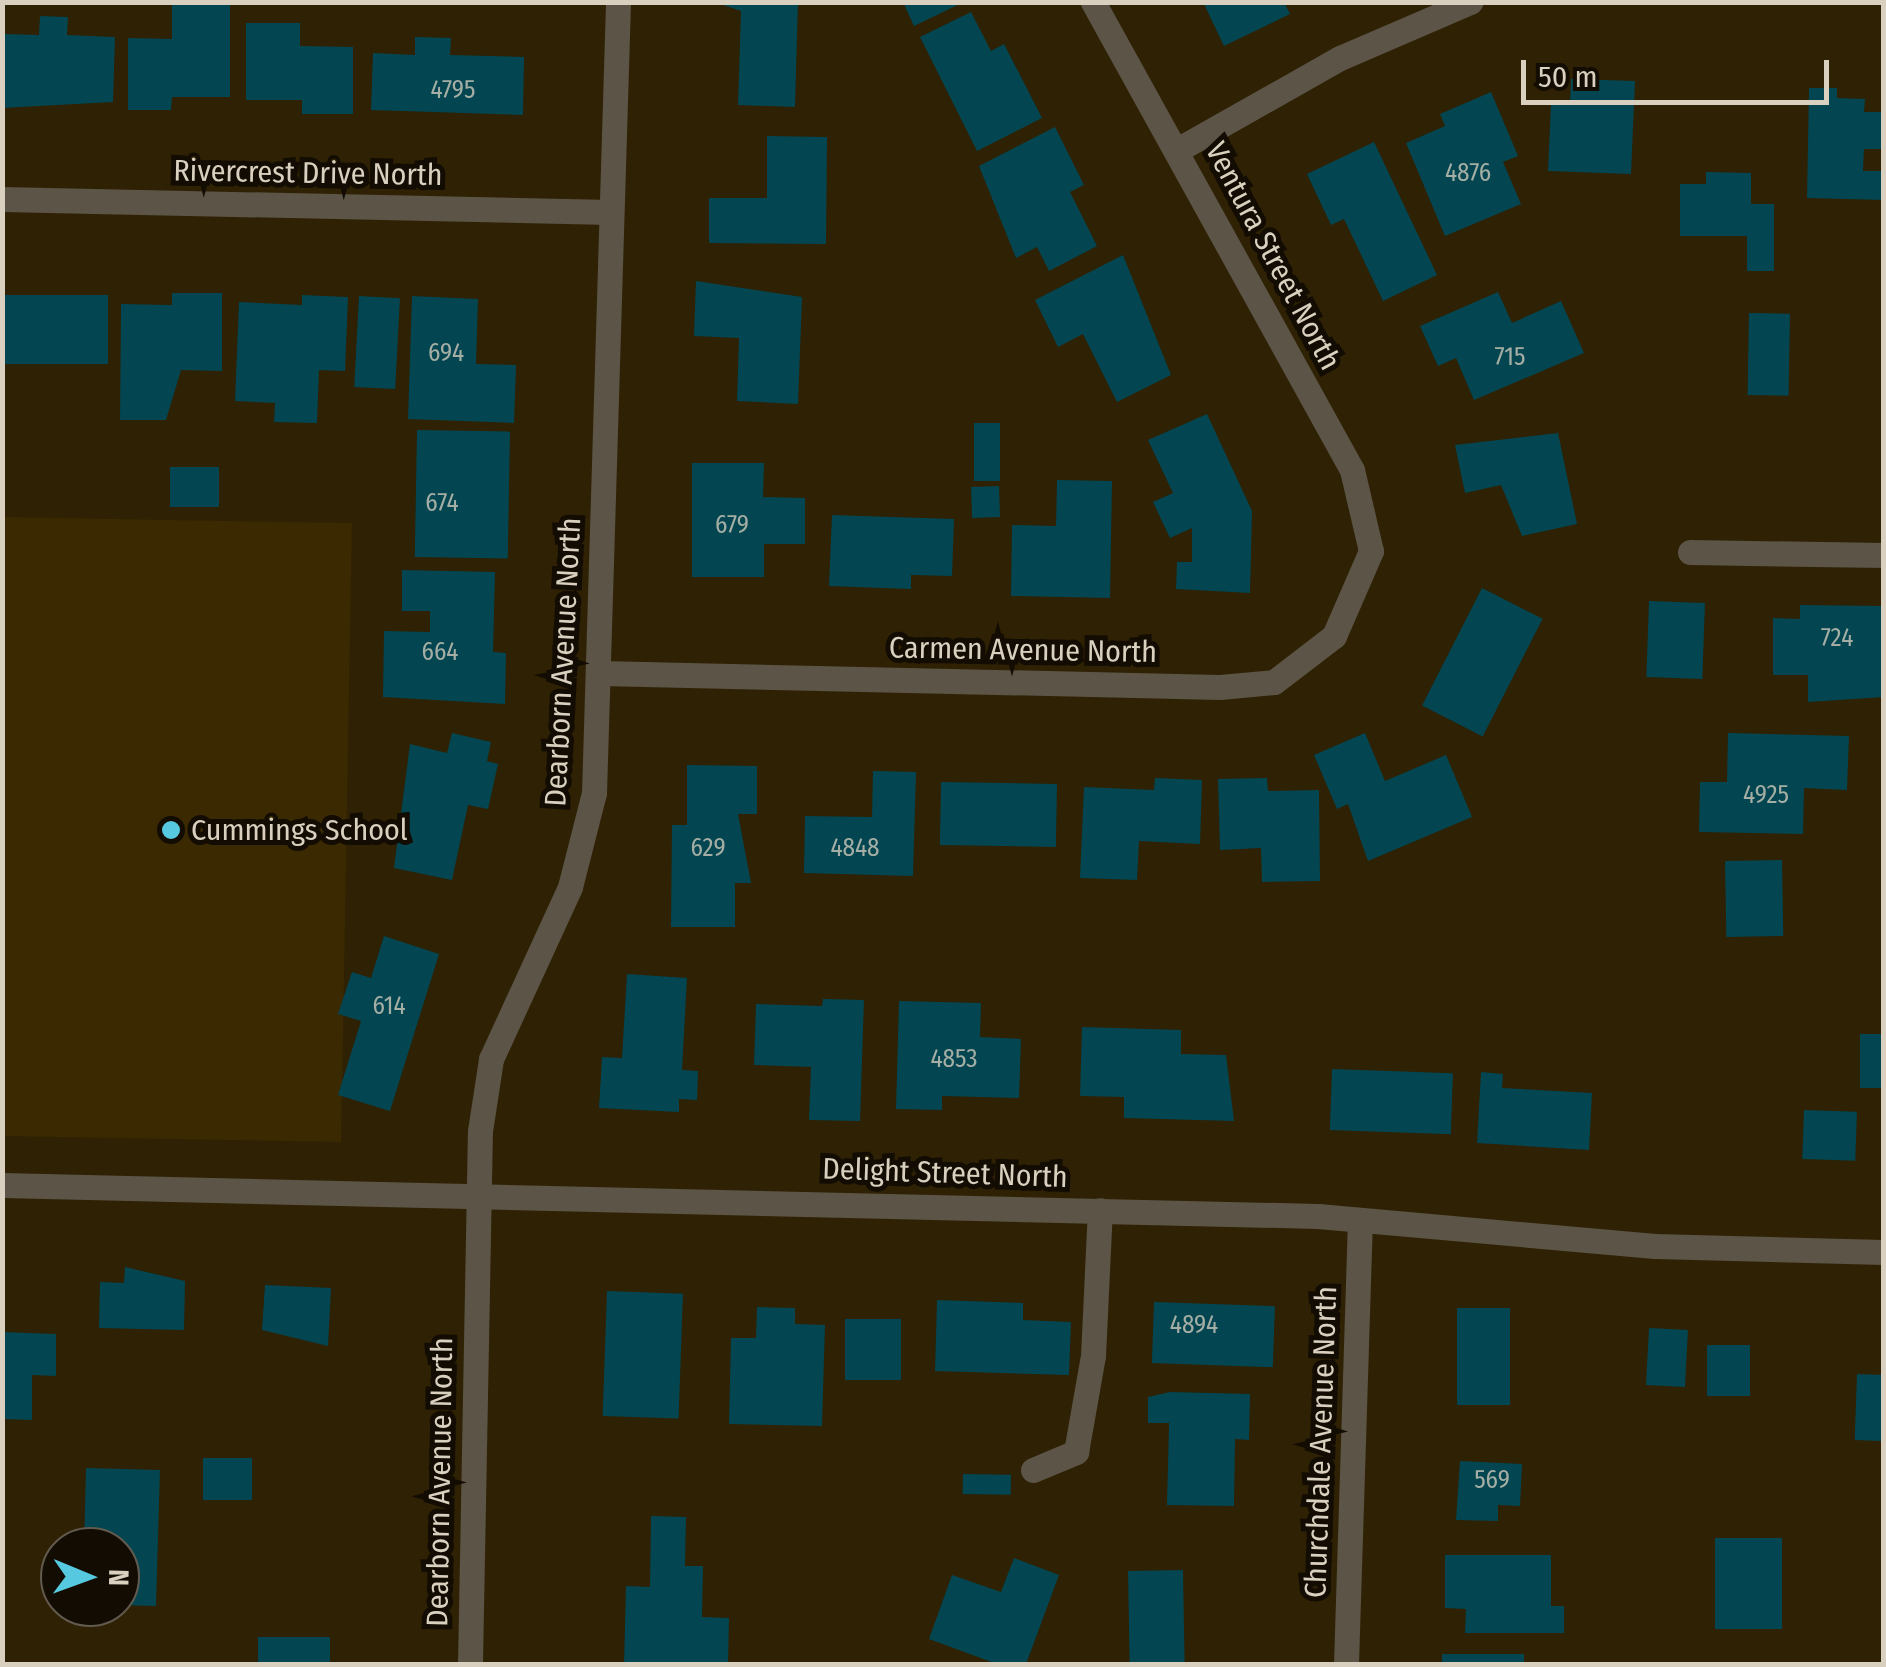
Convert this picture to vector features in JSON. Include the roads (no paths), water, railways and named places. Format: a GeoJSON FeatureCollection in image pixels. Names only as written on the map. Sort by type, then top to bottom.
{"type":"FeatureCollection","features":[{"type":"Feature","properties":{"kind":"street","name":"Dearborn Avenue North"},"geometry":{"type":"LineString","coordinates":[[470,1664],[477,1193],[491,1060],[570,887],[594,793],[618,2]]}},
{"type":"Feature","properties":{"kind":"street","name":"Ventura Street North"},"geometry":{"type":"LineString","coordinates":[[1092,2],[1178,148],[1352,470],[1371,551]]}},
{"type":"Feature","properties":{"kind":"street"},"geometry":{"type":"LineString","coordinates":[[1178,148],[1340,58],[1470,2]]}},
{"type":"Feature","properties":{"kind":"street","name":"Rivercrest Drive North"},"geometry":{"type":"LineString","coordinates":[[2,199],[611,212]]}},
{"type":"Feature","properties":{"kind":"street","name":"Carmen Avenue North"},"geometry":{"type":"LineString","coordinates":[[600,673],[1274,682],[1334,636],[1371,551]]}},
{"type":"Feature","properties":{"kind":"street"},"geometry":{"type":"LineString","coordinates":[[1690,552],[1884,555]]}},
{"type":"Feature","properties":{"kind":"street","name":"Delight Street North"},"geometry":{"type":"LineString","coordinates":[[2,1184],[1100,1210],[1360,1221],[1655,1246],[1884,1252]]}},
{"type":"Feature","properties":{"kind":"street"},"geometry":{"type":"LineString","coordinates":[[1033,1470],[1076,1452],[1093,1356],[1100,1210]]}},
{"type":"Feature","properties":{"kind":"street","name":"Churchdale Avenue North"},"geometry":{"type":"LineString","coordinates":[[1346,1664],[1360,1221]]}},
{"type":"Feature","properties":{"kind":"place","name":"Cummings School"},"geometry":{"type":"Point","coordinates":[171,830]}}]}
